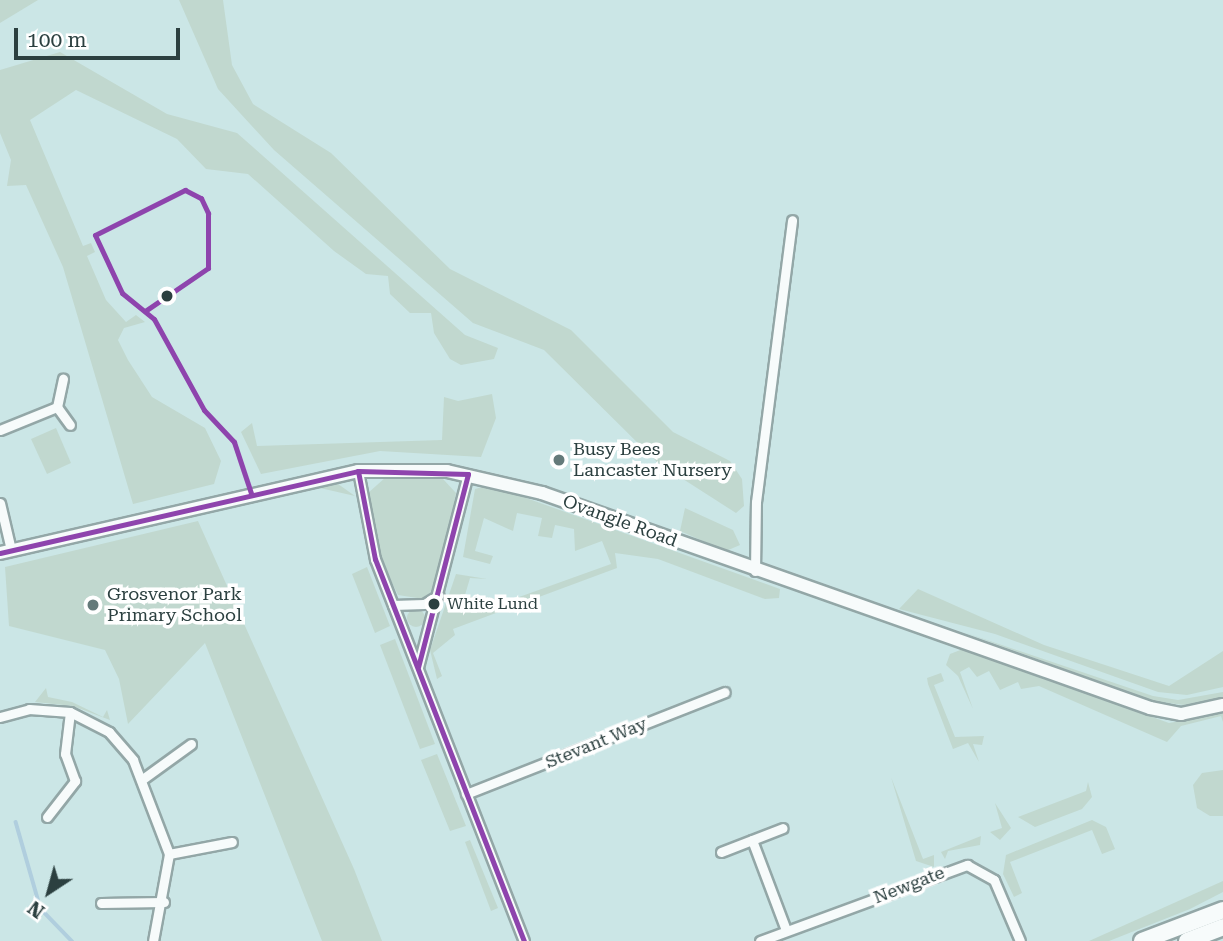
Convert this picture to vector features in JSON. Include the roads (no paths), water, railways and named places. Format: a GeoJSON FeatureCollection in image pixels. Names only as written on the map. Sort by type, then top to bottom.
{"type":"FeatureCollection","features":[{"type":"Feature","properties":{"kind":"highway"},"geometry":{"type":"LineString","coordinates":[[1142,941],[1223,910]]}},
{"type":"Feature","properties":{"kind":"highway"},"geometry":{"type":"LineString","coordinates":[[1187,941],[1223,927]]}},
{"type":"Feature","properties":{"kind":"main road","name":"Ovangle Road"},"geometry":{"type":"LineString","coordinates":[[6,551],[194,506],[358,471],[468,474],[542,493],[755,571],[1167,713],[1223,705]]}},
{"type":"Feature","properties":{"kind":"street"},"geometry":{"type":"LineString","coordinates":[[755,571],[755,502],[792,220]]}},
{"type":"Feature","properties":{"kind":"street"},"geometry":{"type":"LineString","coordinates":[[63,379],[57,407],[70,425]]}},
{"type":"Feature","properties":{"kind":"street"},"geometry":{"type":"LineString","coordinates":[[0,430],[57,407]]}},
{"type":"Feature","properties":{"kind":"street"},"geometry":{"type":"LineString","coordinates":[[358,471],[369,538],[524,941]]}},
{"type":"Feature","properties":{"kind":"street"},"geometry":{"type":"LineString","coordinates":[[418,667],[439,595],[468,474]]}},
{"type":"Feature","properties":{"kind":"street"},"geometry":{"type":"LineString","coordinates":[[0,503],[6,551]]}},
{"type":"Feature","properties":{"kind":"street"},"geometry":{"type":"LineString","coordinates":[[393,605],[424,604],[439,595]]}},
{"type":"Feature","properties":{"kind":"street","name":"Stevant Way"},"geometry":{"type":"LineString","coordinates":[[466,794],[725,692]]}},
{"type":"Feature","properties":{"kind":"street"},"geometry":{"type":"LineString","coordinates":[[0,718],[29,709],[70,712],[114,736],[145,778],[169,854],[164,902],[153,941]]}},
{"type":"Feature","properties":{"kind":"street"},"geometry":{"type":"LineString","coordinates":[[47,817],[75,781],[65,754],[70,712]]}},
{"type":"Feature","properties":{"kind":"street"},"geometry":{"type":"LineString","coordinates":[[145,778],[191,744]]}},
{"type":"Feature","properties":{"kind":"street"},"geometry":{"type":"LineString","coordinates":[[722,852],[783,828]]}},
{"type":"Feature","properties":{"kind":"street"},"geometry":{"type":"LineString","coordinates":[[752,840],[786,930]]}},
{"type":"Feature","properties":{"kind":"street"},"geometry":{"type":"LineString","coordinates":[[169,854],[232,842]]}},
{"type":"Feature","properties":{"kind":"street","name":"Newgate"},"geometry":{"type":"LineString","coordinates":[[760,941],[967,865],[993,880],[1020,941]]}},
{"type":"Feature","properties":{"kind":"street"},"geometry":{"type":"LineString","coordinates":[[101,903],[164,902]]}},
{"type":"Feature","properties":{"kind":"waterway"},"geometry":{"type":"LineString","coordinates":[[16,822],[41,909],[72,941]]}},
{"type":"Feature","properties":{"kind":"place","name":"Busy Bees Lancaster Nursery"},"geometry":{"type":"Point","coordinates":[559,460]}},
{"type":"Feature","properties":{"kind":"place","name":"White Lund"},"geometry":{"type":"Point","coordinates":[434,604]}},
{"type":"Feature","properties":{"kind":"place","name":"Grosvenor Park Primary School"},"geometry":{"type":"Point","coordinates":[93,605]}}]}
